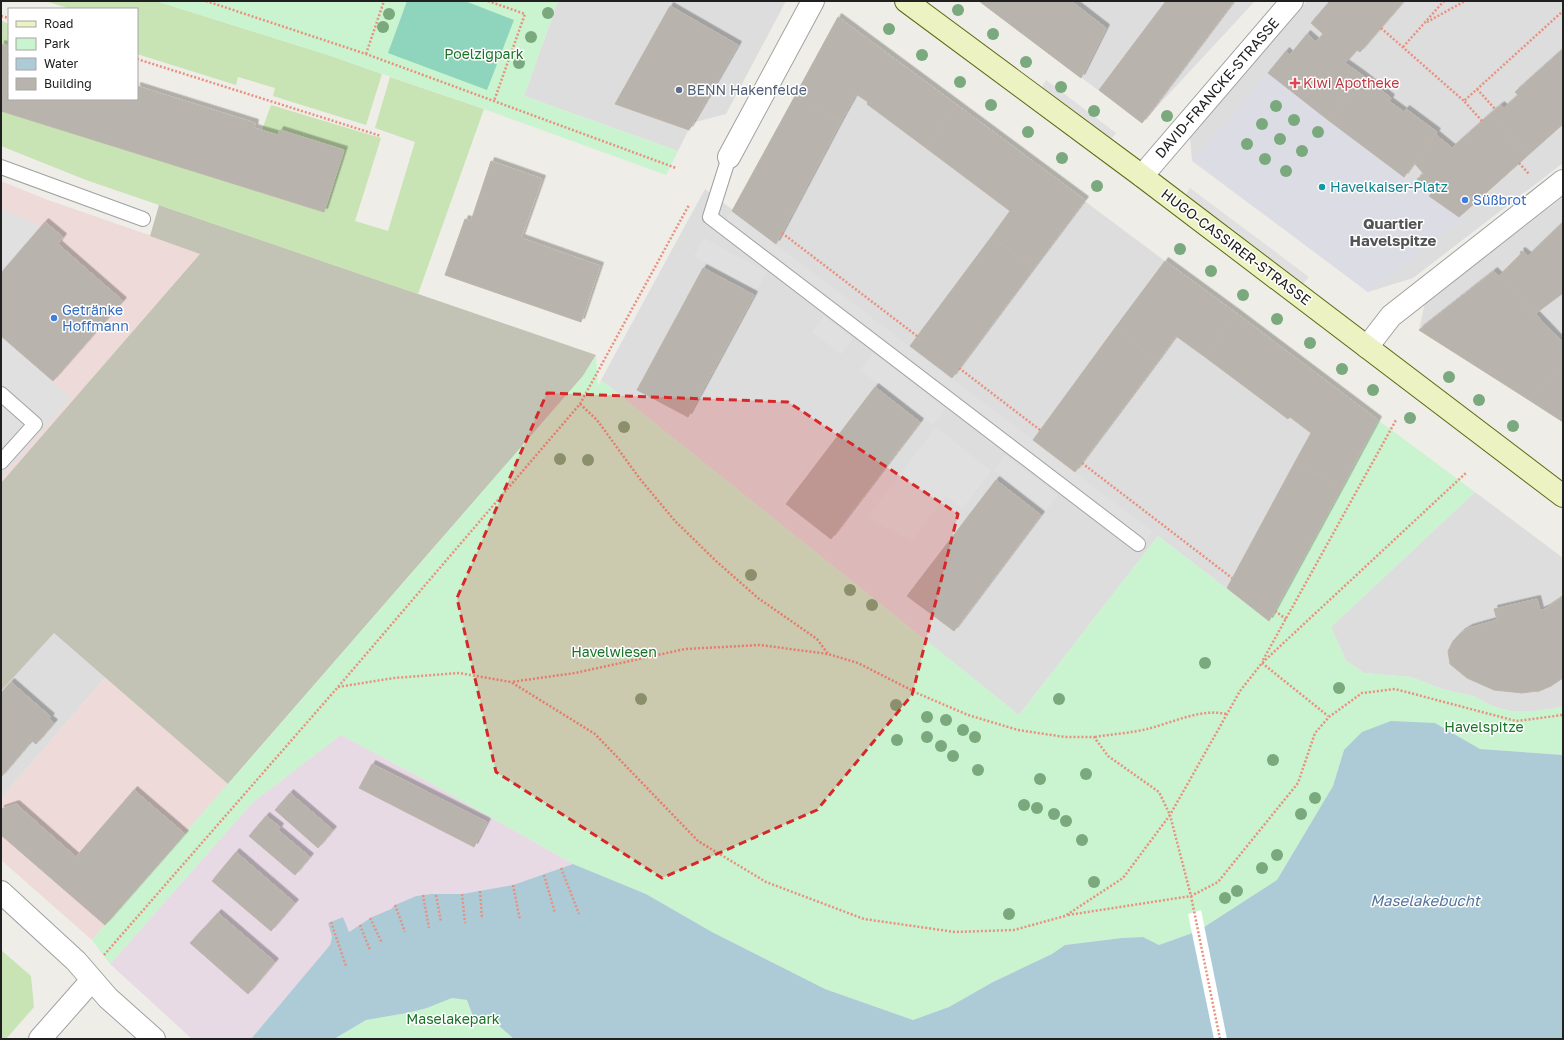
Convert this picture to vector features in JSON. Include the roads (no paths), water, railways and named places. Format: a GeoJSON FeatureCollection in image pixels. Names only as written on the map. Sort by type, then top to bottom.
{"type":"FeatureCollection","features":[{"type":"Feature","properties":{"kind":"street"},"geometry":{"type":"LineString","coordinates":[[729,157],[813,1]]}},
{"type":"Feature","properties":{"kind":"street","name":"HUGO-CASSIRER-STRASSE"},"geometry":{"type":"LineString","coordinates":[[906,1],[1142,176],[1563,496]]}},
{"type":"Feature","properties":{"kind":"street","name":"DAVID-FRANCKE-STRASSE"},"geometry":{"type":"LineString","coordinates":[[1142,176],[1292,1]]}},
{"type":"Feature","properties":{"kind":"street"},"geometry":{"type":"LineString","coordinates":[[1367,347],[1390,316],[1563,181]]}},
{"type":"Feature","properties":{"kind":"street"},"geometry":{"type":"LineString","coordinates":[[1,892],[76,961],[108,998],[154,1039]]}},
{"type":"Feature","properties":{"kind":"street"},"geometry":{"type":"LineString","coordinates":[[40,1039],[92,980]]}},
{"type":"Feature","properties":{"kind":"lane"},"geometry":{"type":"LineString","coordinates":[[729,157],[710,217],[1138,544]]}},
{"type":"Feature","properties":{"kind":"lane"},"geometry":{"type":"LineString","coordinates":[[1,167],[143,219]]}},
{"type":"Feature","properties":{"kind":"lane"},"geometry":{"type":"LineString","coordinates":[[1,394],[35,424],[1,462]]}},
{"type":"Feature","properties":{"kind":"water","name":"Maselakebucht"},"geometry":{"type":"Polygon","coordinates":[[[1391,721],[1435,723],[1480,749],[1563,755],[1563,1039],[514,1039],[491,1019],[476,1025],[467,1000],[452,998],[427,1008],[366,1020],[334,1039],[251,1039],[330,945],[332,937],[328,923],[343,917],[349,932],[372,917],[416,896],[431,894],[462,894],[513,885],[573,864],[646,894],[712,932],[825,989],[913,1020],[949,1007],[993,982],[1052,954],[1065,945],[1143,937],[1159,945],[1198,931],[1277,880],[1333,786],[1344,750],[1362,732],[1391,721]]]}},
{"type":"Feature","properties":{"kind":"place","name":"Kiwi Apotheke"},"geometry":{"type":"Point","coordinates":[1295,83]}},
{"type":"Feature","properties":{"kind":"place","name":"BENN Hakenfelde"},"geometry":{"type":"Point","coordinates":[679,90]}},
{"type":"Feature","properties":{"kind":"place","name":"Havelkaiser-Platz"},"geometry":{"type":"Point","coordinates":[1322,187]}},
{"type":"Feature","properties":{"kind":"place","name":"Süßbrot"},"geometry":{"type":"Point","coordinates":[1465,200]}},
{"type":"Feature","properties":{"kind":"place","name":"Getränke Hoffmann"},"geometry":{"type":"Point","coordinates":[54,318]}},
{"type":"Feature","properties":{"kind":"district","name":"Quartier Havelspitze"},"geometry":{"type":"Point","coordinates":[1393,232]}},
{"type":"Feature","properties":{"kind":"park label","name":"Poelzigpark"},"geometry":{"type":"Point","coordinates":[484,54]}},
{"type":"Feature","properties":{"kind":"park label","name":"Havelwiesen"},"geometry":{"type":"Point","coordinates":[614,652]}},
{"type":"Feature","properties":{"kind":"park label","name":"Havelspitze"},"geometry":{"type":"Point","coordinates":[1484,727]}},
{"type":"Feature","properties":{"kind":"park label","name":"Maselakepark"},"geometry":{"type":"Point","coordinates":[453,1019]}}]}
